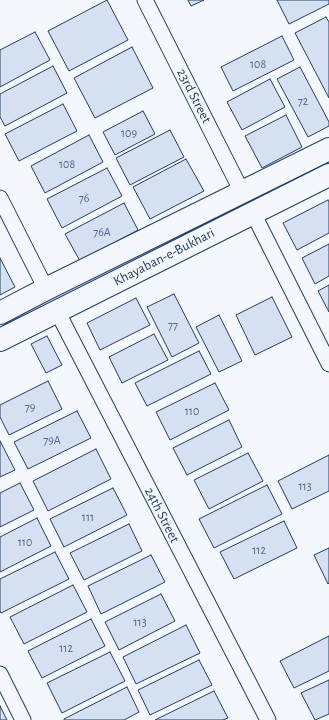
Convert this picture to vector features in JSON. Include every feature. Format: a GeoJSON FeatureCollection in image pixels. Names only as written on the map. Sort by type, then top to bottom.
{"type":"FeatureCollection","features":[{"type":"Feature","properties":{"kind":"street","name":"23rd Street"},"geometry":{"type":"LineString","coordinates":[[145,0],[242,192]]}},
{"type":"Feature","properties":{"kind":"street","name":"Khayaban-e-Bukhari"},"geometry":{"type":"LineString","coordinates":[[0,313],[329,149]]}},
{"type":"Feature","properties":{"kind":"street","name":"Khayaban-e-Bukhari"},"geometry":{"type":"LineString","coordinates":[[0,340],[329,175]]}},
{"type":"Feature","properties":{"kind":"street"},"geometry":{"type":"LineString","coordinates":[[0,198],[46,289]]}},
{"type":"Feature","properties":{"kind":"street"},"geometry":{"type":"LineString","coordinates":[[253,213],[329,364]]}},
{"type":"Feature","properties":{"kind":"street","name":"24th Street"},"geometry":{"type":"LineString","coordinates":[[57,311],[268,720]]}},
{"type":"Feature","properties":{"kind":"street"},"geometry":{"type":"LineString","coordinates":[[0,674],[23,720]]}},
{"type":"Feature","properties":{"kind":"building"},"geometry":{"type":"Polygon","coordinates":[[[107,0],[128,40],[69,71],[48,31],[107,0]]]}},
{"type":"Feature","properties":{"kind":"building"},"geometry":{"type":"Polygon","coordinates":[[[188,0],[204,0],[191,6],[188,0]]]}},
{"type":"Feature","properties":{"kind":"building"},"geometry":{"type":"Polygon","coordinates":[[[277,0],[329,0],[329,4],[289,24],[277,0]]]}},
{"type":"Feature","properties":{"kind":"building"},"geometry":{"type":"Polygon","coordinates":[[[326,17],[329,22],[329,98],[295,33],[326,17]]]}},
{"type":"Feature","properties":{"kind":"building"},"geometry":{"type":"Polygon","coordinates":[[[35,32],[50,60],[0,87],[0,50],[35,32]]]}},
{"type":"Feature","properties":{"kind":"building"},"geometry":{"type":"Polygon","coordinates":[[[282,36],[294,60],[233,91],[221,67],[282,36]]]}},
{"type":"Feature","properties":{"kind":"building"},"geometry":{"type":"Polygon","coordinates":[[[132,47],[153,88],[95,118],[74,78],[132,47]]]}},
{"type":"Feature","properties":{"kind":"building"},"geometry":{"type":"Polygon","coordinates":[[[53,66],[67,93],[5,126],[0,117],[0,94],[53,66]]]}},
{"type":"Feature","properties":{"kind":"building"},"geometry":{"type":"Polygon","coordinates":[[[300,67],[329,122],[329,126],[308,137],[277,79],[300,67]]]}},
{"type":"Feature","properties":{"kind":"building"},"geometry":{"type":"Polygon","coordinates":[[[270,79],[285,107],[242,130],[227,102],[270,79]]]}},
{"type":"Feature","properties":{"kind":"building"},"geometry":{"type":"Polygon","coordinates":[[[63,104],[77,131],[19,161],[5,134],[63,104]]]}},
{"type":"Feature","properties":{"kind":"building"},"geometry":{"type":"Polygon","coordinates":[[[143,111],[155,134],[115,155],[103,132],[143,111]]]}},
{"type":"Feature","properties":{"kind":"building"},"geometry":{"type":"Polygon","coordinates":[[[286,115],[302,147],[262,168],[245,136],[286,115]]]}},
{"type":"Feature","properties":{"kind":"building"},"geometry":{"type":"Polygon","coordinates":[[[170,130],[184,157],[130,185],[116,158],[170,130]]]}},
{"type":"Feature","properties":{"kind":"building"},"geometry":{"type":"Polygon","coordinates":[[[89,135],[103,162],[45,193],[31,166],[89,135]]]}},
{"type":"Feature","properties":{"kind":"building"},"geometry":{"type":"Polygon","coordinates":[[[186,159],[204,191],[150,219],[133,187],[186,159]]]}},
{"type":"Feature","properties":{"kind":"building"},"geometry":{"type":"Polygon","coordinates":[[[107,168],[122,196],[62,228],[47,199],[107,168]]]}},
{"type":"Feature","properties":{"kind":"building"},"geometry":{"type":"Polygon","coordinates":[[[328,200],[329,233],[297,250],[283,223],[328,200]]]}},
{"type":"Feature","properties":{"kind":"building"},"geometry":{"type":"Polygon","coordinates":[[[124,203],[138,230],[80,261],[65,234],[124,203]]]}},
{"type":"Feature","properties":{"kind":"building"},"geometry":{"type":"Polygon","coordinates":[[[329,244],[329,276],[315,284],[302,258],[329,244]]]}},
{"type":"Feature","properties":{"kind":"building"},"geometry":{"type":"Polygon","coordinates":[[[0,258],[15,287],[0,295],[0,258]]]}},
{"type":"Feature","properties":{"kind":"building"},"geometry":{"type":"Polygon","coordinates":[[[329,285],[329,312],[318,291],[329,285]]]}},
{"type":"Feature","properties":{"kind":"building"},"geometry":{"type":"Polygon","coordinates":[[[174,294],[199,343],[172,357],[147,307],[174,294]]]}},
{"type":"Feature","properties":{"kind":"building"},"geometry":{"type":"Polygon","coordinates":[[[272,297],[292,337],[255,355],[236,315],[272,297]]]}},
{"type":"Feature","properties":{"kind":"building"},"geometry":{"type":"Polygon","coordinates":[[[136,298],[150,325],[100,350],[87,323],[136,298]]]}},
{"type":"Feature","properties":{"kind":"building"},"geometry":{"type":"Polygon","coordinates":[[[219,315],[242,361],[219,372],[196,327],[219,315]]]}},
{"type":"Feature","properties":{"kind":"building"},"geometry":{"type":"Polygon","coordinates":[[[154,334],[168,360],[122,383],[109,357],[154,334]]]}},
{"type":"Feature","properties":{"kind":"building"},"geometry":{"type":"Polygon","coordinates":[[[47,336],[62,365],[46,373],[31,344],[47,336]]]}},
{"type":"Feature","properties":{"kind":"building"},"geometry":{"type":"Polygon","coordinates":[[[199,351],[211,374],[147,406],[135,383],[199,351]]]}},
{"type":"Feature","properties":{"kind":"building"},"geometry":{"type":"Polygon","coordinates":[[[48,381],[62,409],[9,435],[0,417],[0,405],[48,381]]]}},
{"type":"Feature","properties":{"kind":"building"},"geometry":{"type":"Polygon","coordinates":[[[215,383],[229,410],[170,440],[156,412],[215,383]]]}},
{"type":"Feature","properties":{"kind":"building"},"geometry":{"type":"Polygon","coordinates":[[[77,411],[91,438],[28,469],[14,442],[77,411]]]}},
{"type":"Feature","properties":{"kind":"building"},"geometry":{"type":"Polygon","coordinates":[[[229,420],[242,447],[187,475],[173,448],[229,420]]]}},
{"type":"Feature","properties":{"kind":"building"},"geometry":{"type":"Polygon","coordinates":[[[0,441],[15,470],[0,477],[0,441]]]}},
{"type":"Feature","properties":{"kind":"building"},"geometry":{"type":"Polygon","coordinates":[[[96,449],[111,479],[48,511],[33,481],[96,449]]]}},
{"type":"Feature","properties":{"kind":"building"},"geometry":{"type":"Polygon","coordinates":[[[248,453],[263,481],[209,509],[194,480],[248,453]]]}},
{"type":"Feature","properties":{"kind":"building"},"geometry":{"type":"Polygon","coordinates":[[[329,455],[329,491],[292,509],[278,481],[329,455]]]}},
{"type":"Feature","properties":{"kind":"building"},"geometry":{"type":"Polygon","coordinates":[[[20,483],[34,510],[0,527],[0,493],[20,483]]]}},
{"type":"Feature","properties":{"kind":"building"},"geometry":{"type":"Polygon","coordinates":[[[267,485],[282,514],[214,548],[199,519],[267,485]]]}},
{"type":"Feature","properties":{"kind":"building"},"geometry":{"type":"Polygon","coordinates":[[[113,488],[127,515],[64,547],[50,519],[113,488]]]}},
{"type":"Feature","properties":{"kind":"building"},"geometry":{"type":"Polygon","coordinates":[[[37,518],[51,546],[0,572],[0,537],[37,518]]]}},
{"type":"Feature","properties":{"kind":"building"},"geometry":{"type":"Polygon","coordinates":[[[284,521],[297,548],[234,579],[220,552],[284,521]]]}},
{"type":"Feature","properties":{"kind":"building"},"geometry":{"type":"Polygon","coordinates":[[[129,524],[142,551],[84,580],[70,553],[129,524]]]}},
{"type":"Feature","properties":{"kind":"building"},"geometry":{"type":"Polygon","coordinates":[[[329,548],[329,583],[328,584],[314,555],[329,548]]]}},
{"type":"Feature","properties":{"kind":"building"},"geometry":{"type":"Polygon","coordinates":[[[55,552],[69,579],[1,613],[0,579],[55,552]]]}},
{"type":"Feature","properties":{"kind":"building"},"geometry":{"type":"Polygon","coordinates":[[[151,555],[165,582],[101,614],[88,586],[151,555]]]}},
{"type":"Feature","properties":{"kind":"building"},"geometry":{"type":"Polygon","coordinates":[[[73,585],[87,612],[24,644],[10,617],[73,585]]]}},
{"type":"Feature","properties":{"kind":"building"},"geometry":{"type":"Polygon","coordinates":[[[161,594],[175,621],[119,650],[105,622],[161,594]]]}},
{"type":"Feature","properties":{"kind":"building"},"geometry":{"type":"Polygon","coordinates":[[[91,619],[105,646],[42,678],[28,651],[91,619]]]}},
{"type":"Feature","properties":{"kind":"building"},"geometry":{"type":"Polygon","coordinates":[[[186,625],[200,653],[136,684],[123,657],[186,625]]]}},
{"type":"Feature","properties":{"kind":"building"},"geometry":{"type":"Polygon","coordinates":[[[329,636],[329,671],[294,688],[280,661],[329,636]]]}},
{"type":"Feature","properties":{"kind":"building"},"geometry":{"type":"Polygon","coordinates":[[[110,652],[125,681],[62,713],[47,683],[110,652]]]}},
{"type":"Feature","properties":{"kind":"building"},"geometry":{"type":"Polygon","coordinates":[[[199,660],[212,685],[150,715],[138,690],[199,660]]]}},
{"type":"Feature","properties":{"kind":"building"},"geometry":{"type":"Polygon","coordinates":[[[329,680],[329,714],[315,720],[301,693],[329,680]]]}},
{"type":"Feature","properties":{"kind":"building"},"geometry":{"type":"Polygon","coordinates":[[[127,687],[139,712],[124,720],[64,720],[64,719],[127,687]]]}},
{"type":"Feature","properties":{"kind":"building"},"geometry":{"type":"Polygon","coordinates":[[[214,691],[228,718],[223,720],[155,720],[214,691]]]}},
{"type":"Feature","properties":{"kind":"building"},"geometry":{"type":"Polygon","coordinates":[[[0,706],[7,720],[0,720],[0,706]]]}}]}
